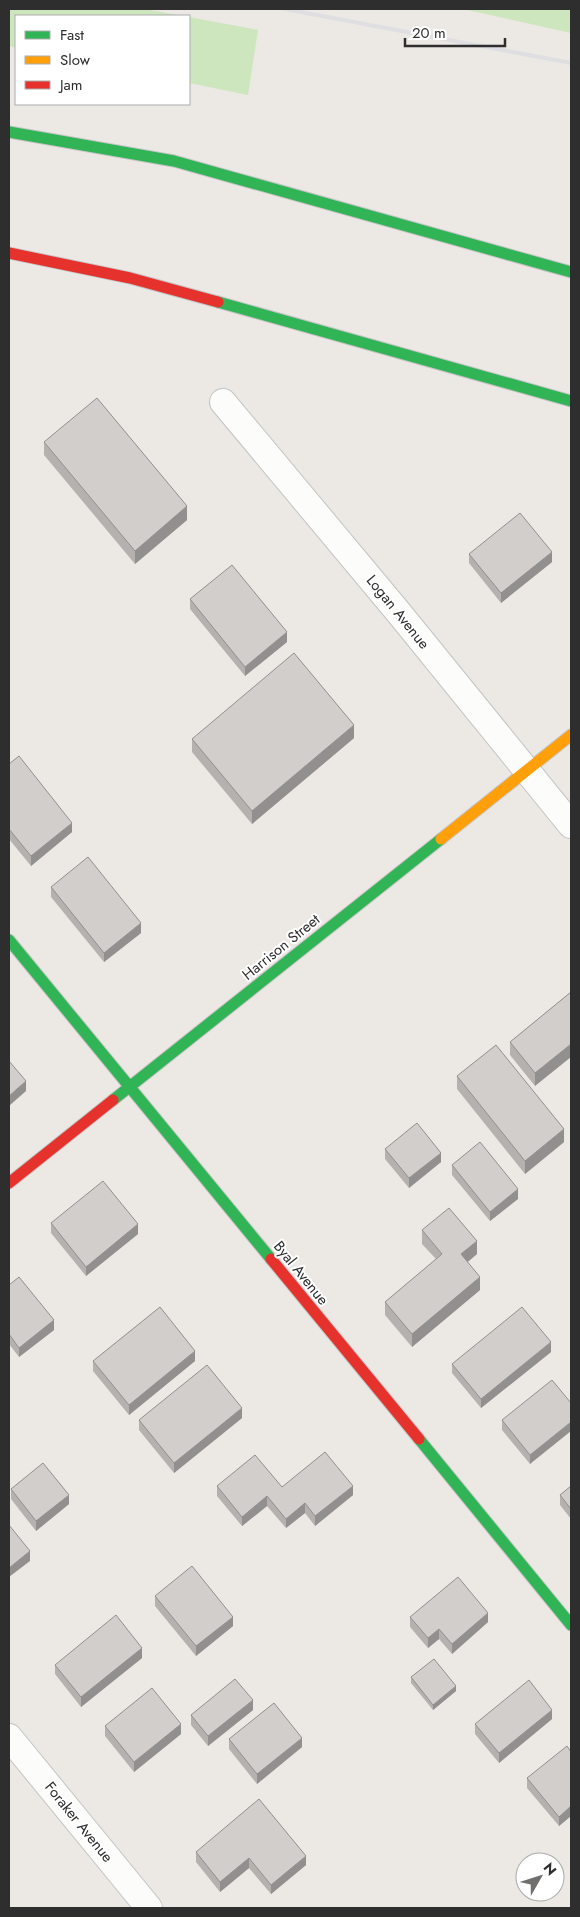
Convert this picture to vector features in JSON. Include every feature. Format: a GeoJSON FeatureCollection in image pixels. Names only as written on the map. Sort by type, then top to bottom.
{"type":"FeatureCollection","features":[{"type":"Feature","properties":{"kind":"main road"},"geometry":{"type":"LineString","coordinates":[[9,132],[174,160],[571,272]]}},
{"type":"Feature","properties":{"kind":"main road"},"geometry":{"type":"LineString","coordinates":[[9,252],[130,278],[571,401]]}},
{"type":"Feature","properties":{"kind":"main road","name":"Harrison Street"},"geometry":{"type":"LineString","coordinates":[[9,1183],[571,735]]}},
{"type":"Feature","properties":{"kind":"main road","name":"Byal Avenue"},"geometry":{"type":"LineString","coordinates":[[9,940],[571,1626]]}},
{"type":"Feature","properties":{"kind":"street","name":"Logan Avenue"},"geometry":{"type":"LineString","coordinates":[[223,402],[399,613],[571,825]]}},
{"type":"Feature","properties":{"kind":"street","name":"Foraker Avenue"},"geometry":{"type":"LineString","coordinates":[[9,1736],[149,1908]]}},
{"type":"Feature","properties":{"kind":"green space"},"geometry":{"type":"Polygon","coordinates":[[[9,9],[144,9],[178,15],[15,15],[15,48],[9,46],[9,9]]]}},
{"type":"Feature","properties":{"kind":"green space"},"geometry":{"type":"Polygon","coordinates":[[[463,9],[571,9],[571,33],[463,9]]]}},
{"type":"Feature","properties":{"kind":"green space"},"geometry":{"type":"Polygon","coordinates":[[[190,17],[258,30],[248,95],[190,83],[190,17]]]}},
{"type":"Feature","properties":{"kind":"building"},"geometry":{"type":"Polygon","coordinates":[[[97,398],[187,506],[135,551],[44,442],[97,398]]]}},
{"type":"Feature","properties":{"kind":"building"},"geometry":{"type":"Polygon","coordinates":[[[520,513],[552,552],[501,593],[469,554],[520,513]]]}},
{"type":"Feature","properties":{"kind":"building"},"geometry":{"type":"Polygon","coordinates":[[[232,565],[287,632],[245,667],[190,599],[232,565]]]}},
{"type":"Feature","properties":{"kind":"building"},"geometry":{"type":"Polygon","coordinates":[[[294,653],[354,725],[252,811],[192,739],[294,653]]]}},
{"type":"Feature","properties":{"kind":"building"},"geometry":{"type":"Polygon","coordinates":[[[19,756],[72,823],[31,856],[9,829],[9,764],[19,756]]]}},
{"type":"Feature","properties":{"kind":"building"},"geometry":{"type":"Polygon","coordinates":[[[88,857],[141,923],[104,953],[51,887],[88,857]]]}},
{"type":"Feature","properties":{"kind":"building"},"geometry":{"type":"Polygon","coordinates":[[[571,992],[571,1044],[535,1073],[510,1042],[571,992]]]}},
{"type":"Feature","properties":{"kind":"building"},"geometry":{"type":"Polygon","coordinates":[[[496,1045],[564,1129],[525,1161],[457,1076],[496,1045]]]}},
{"type":"Feature","properties":{"kind":"building"},"geometry":{"type":"Polygon","coordinates":[[[9,1061],[26,1081],[9,1096],[9,1061]]]}},
{"type":"Feature","properties":{"kind":"building"},"geometry":{"type":"Polygon","coordinates":[[[417,1123],[441,1153],[409,1178],[385,1149],[417,1123]]]}},
{"type":"Feature","properties":{"kind":"building"},"geometry":{"type":"Polygon","coordinates":[[[480,1142],[518,1189],[490,1212],[452,1165],[480,1142]]]}},
{"type":"Feature","properties":{"kind":"building"},"geometry":{"type":"Polygon","coordinates":[[[103,1181],[138,1224],[86,1267],[51,1223],[103,1181]]]}},
{"type":"Feature","properties":{"kind":"building"},"geometry":{"type":"Polygon","coordinates":[[[449,1208],[477,1241],[461,1254],[480,1277],[412,1334],[385,1302],[442,1254],[422,1230],[449,1208]]]}},
{"type":"Feature","properties":{"kind":"building"},"geometry":{"type":"Polygon","coordinates":[[[19,1277],[54,1320],[19,1348],[9,1334],[9,1285],[19,1277]]]}},
{"type":"Feature","properties":{"kind":"building"},"geometry":{"type":"Polygon","coordinates":[[[160,1307],[195,1351],[129,1405],[93,1361],[160,1307]]]}},
{"type":"Feature","properties":{"kind":"building"},"geometry":{"type":"Polygon","coordinates":[[[522,1307],[551,1342],[481,1399],[452,1364],[522,1307]]]}},
{"type":"Feature","properties":{"kind":"building"},"geometry":{"type":"Polygon","coordinates":[[[207,1365],[242,1408],[174,1463],[139,1420],[207,1365]]]}},
{"type":"Feature","properties":{"kind":"building"},"geometry":{"type":"Polygon","coordinates":[[[552,1380],[571,1403],[571,1422],[530,1455],[502,1420],[552,1380]]]}},
{"type":"Feature","properties":{"kind":"building"},"geometry":{"type":"Polygon","coordinates":[[[325,1452],[353,1486],[315,1516],[305,1503],[286,1519],[267,1496],[242,1517],[217,1486],[255,1455],[282,1487],[325,1452]]]}},
{"type":"Feature","properties":{"kind":"building"},"geometry":{"type":"Polygon","coordinates":[[[43,1463],[69,1495],[36,1521],[11,1489],[43,1463]]]}},
{"type":"Feature","properties":{"kind":"building"},"geometry":{"type":"Polygon","coordinates":[[[571,1486],[571,1509],[560,1495],[571,1486]]]}},
{"type":"Feature","properties":{"kind":"building"},"geometry":{"type":"Polygon","coordinates":[[[9,1525],[30,1551],[9,1568],[9,1525]]]}},
{"type":"Feature","properties":{"kind":"building"},"geometry":{"type":"Polygon","coordinates":[[[192,1566],[233,1617],[196,1646],[155,1596],[192,1566]]]}},
{"type":"Feature","properties":{"kind":"building"},"geometry":{"type":"Polygon","coordinates":[[[458,1577],[488,1613],[452,1644],[439,1629],[428,1638],[410,1617],[458,1577]]]}},
{"type":"Feature","properties":{"kind":"building"},"geometry":{"type":"Polygon","coordinates":[[[116,1615],[142,1648],[81,1697],[55,1665],[116,1615]]]}},
{"type":"Feature","properties":{"kind":"building"},"geometry":{"type":"Polygon","coordinates":[[[434,1659],[456,1686],[433,1705],[411,1677],[434,1659]]]}},
{"type":"Feature","properties":{"kind":"building"},"geometry":{"type":"Polygon","coordinates":[[[235,1679],[253,1700],[208,1736],[191,1715],[235,1679]]]}},
{"type":"Feature","properties":{"kind":"building"},"geometry":{"type":"Polygon","coordinates":[[[529,1680],[552,1710],[499,1753],[475,1724],[529,1680]]]}},
{"type":"Feature","properties":{"kind":"building"},"geometry":{"type":"Polygon","coordinates":[[[152,1688],[181,1724],[134,1762],[105,1726],[152,1688]]]}},
{"type":"Feature","properties":{"kind":"building"},"geometry":{"type":"Polygon","coordinates":[[[274,1703],[302,1738],[257,1774],[229,1739],[274,1703]]]}},
{"type":"Feature","properties":{"kind":"building"},"geometry":{"type":"Polygon","coordinates":[[[567,1746],[571,1752],[571,1806],[559,1817],[527,1778],[567,1746]]]}},
{"type":"Feature","properties":{"kind":"building"},"geometry":{"type":"Polygon","coordinates":[[[259,1799],[306,1856],[271,1885],[249,1858],[220,1882],[196,1852],[259,1799]]]}},
{"type":"Feature","properties":{"kind":"railway"},"geometry":{"type":"LineString","coordinates":[[285,9],[571,63]]}},
{"type":"Feature","properties":{"kind":"traffic: fast"},"geometry":{"type":"LineString","coordinates":[[9,132],[174,161],[571,272]]}},
{"type":"Feature","properties":{"kind":"traffic: fast"},"geometry":{"type":"LineString","coordinates":[[218,302],[571,401]]}},
{"type":"Feature","properties":{"kind":"traffic: fast"},"geometry":{"type":"LineString","coordinates":[[113,1100],[441,839]]}},
{"type":"Feature","properties":{"kind":"traffic: fast"},"geometry":{"type":"LineString","coordinates":[[9,940],[271,1259]]}},
{"type":"Feature","properties":{"kind":"traffic: fast"},"geometry":{"type":"LineString","coordinates":[[419,1439],[571,1625]]}},
{"type":"Feature","properties":{"kind":"traffic: slow"},"geometry":{"type":"LineString","coordinates":[[441,839],[571,735]]}},
{"type":"Feature","properties":{"kind":"traffic: jam"},"geometry":{"type":"LineString","coordinates":[[9,253],[130,278],[218,302]]}},
{"type":"Feature","properties":{"kind":"traffic: jam"},"geometry":{"type":"LineString","coordinates":[[9,1183],[113,1100]]}},
{"type":"Feature","properties":{"kind":"traffic: jam"},"geometry":{"type":"LineString","coordinates":[[271,1259],[419,1439]]}}]}
